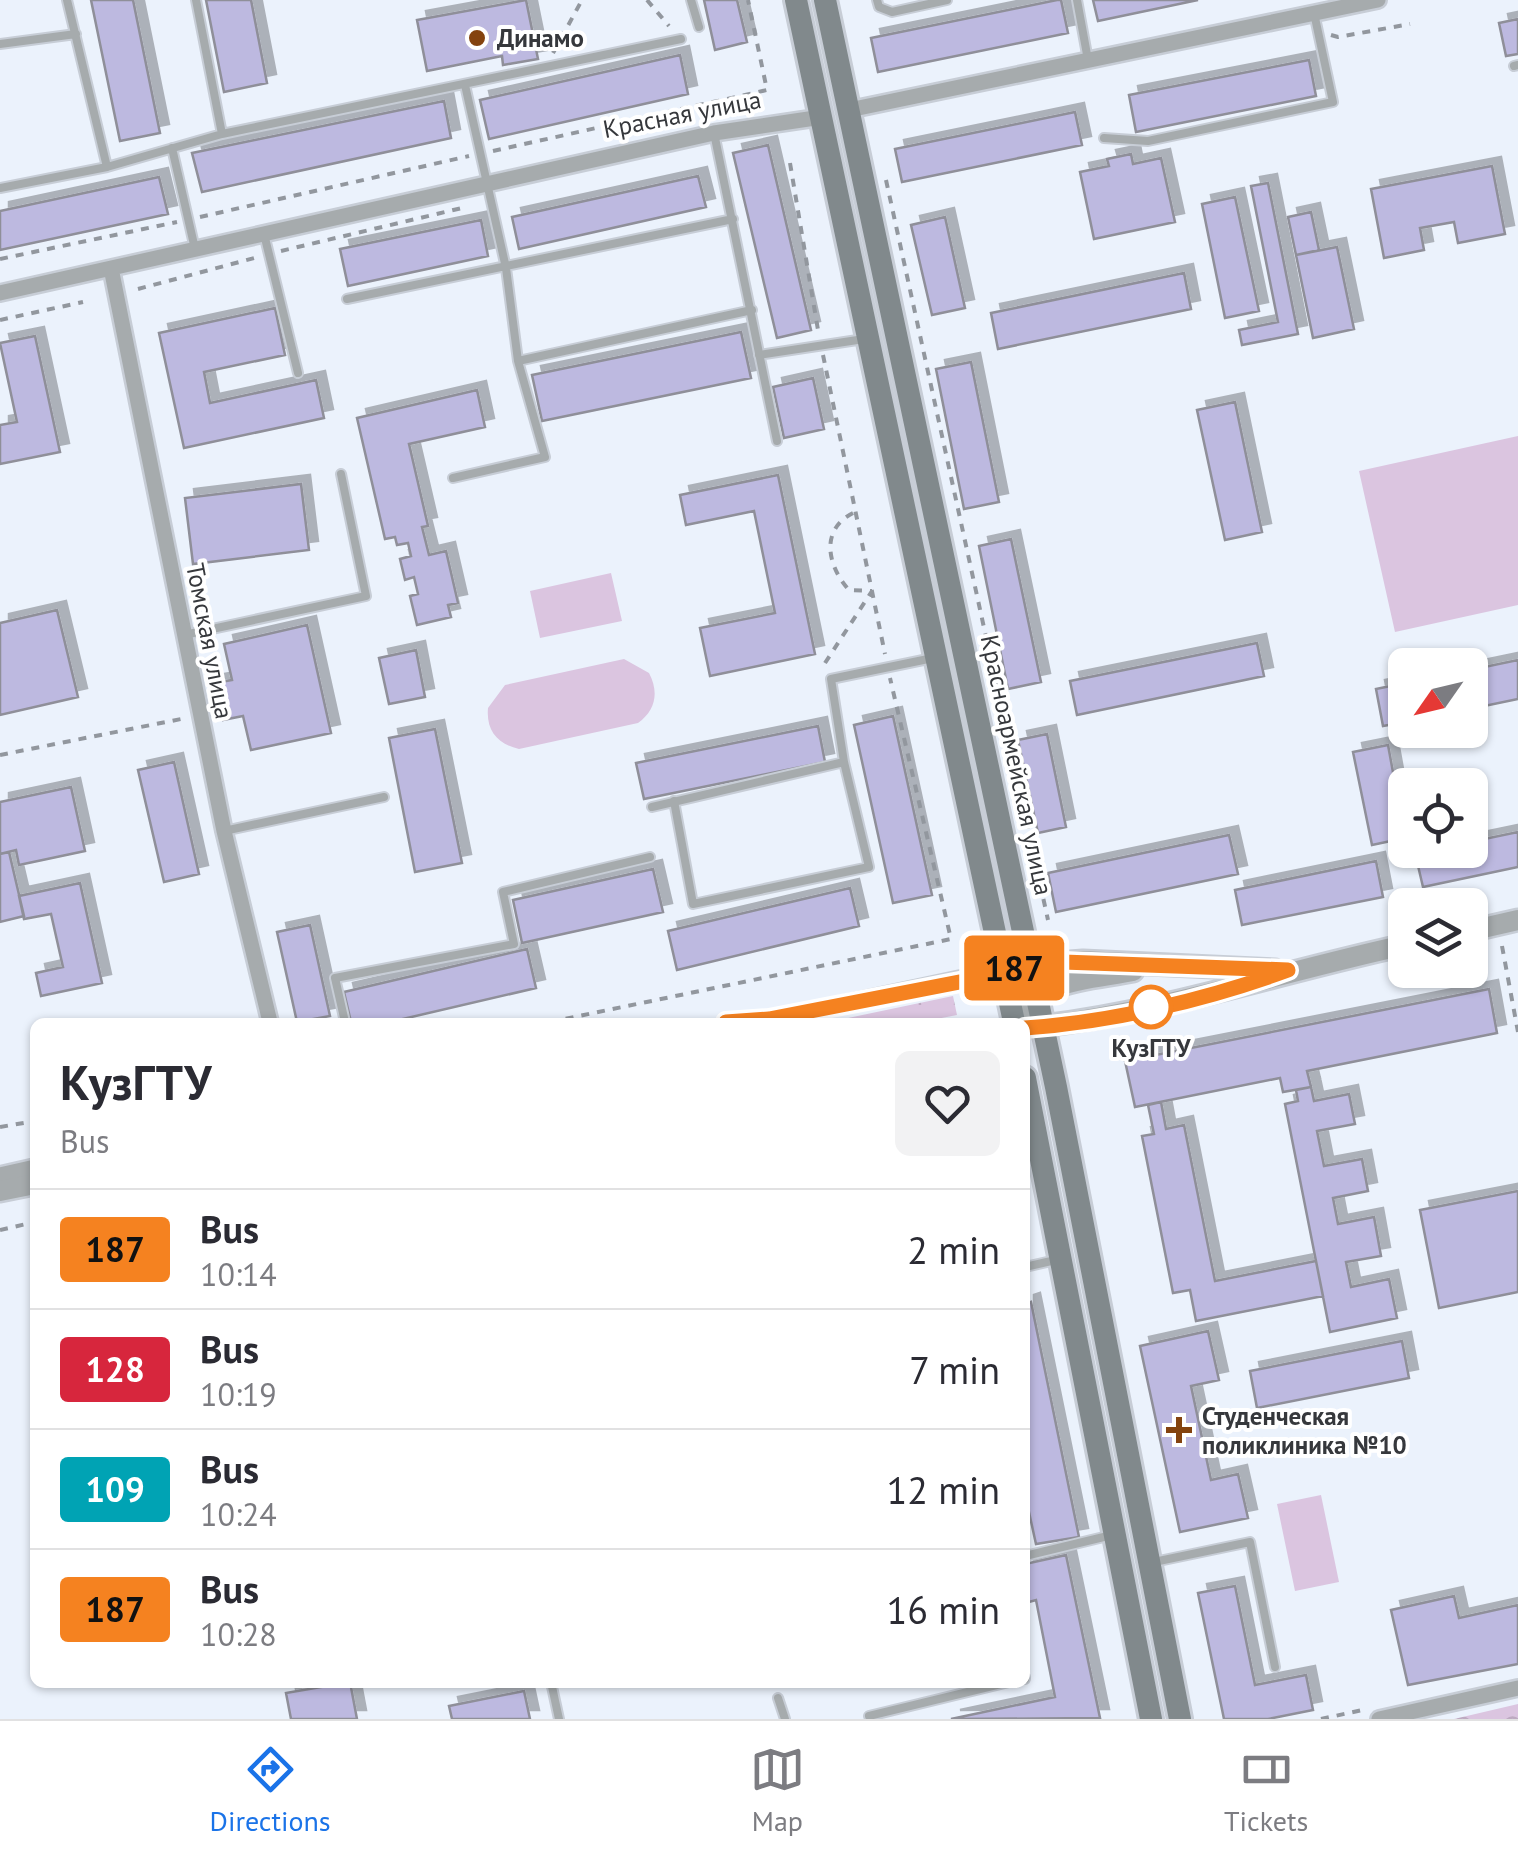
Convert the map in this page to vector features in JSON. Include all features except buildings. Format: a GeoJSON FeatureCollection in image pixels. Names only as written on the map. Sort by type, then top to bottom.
{"type":"FeatureCollection","features":[{"type":"Feature","properties":{"kind":"main road"},"geometry":{"type":"LineString","coordinates":[[796,0],[1014,1018]]}},
{"type":"Feature","properties":{"kind":"main road","name":"Красноармейская улица"},"geometry":{"type":"LineString","coordinates":[[825,0],[1037,996],[1034,1027],[1180,1719]]}},
{"type":"Feature","properties":{"kind":"main road","name":"Красная улица"},"geometry":{"type":"LineString","coordinates":[[822,116],[849,110]]}},
{"type":"Feature","properties":{"kind":"main road"},"geometry":{"type":"LineString","coordinates":[[1002,970],[1030,965]]}},
{"type":"Feature","properties":{"kind":"main road"},"geometry":{"type":"LineString","coordinates":[[1030,1102],[1151,1719]]}},
{"type":"Feature","properties":{"kind":"street","name":"Красная улица"},"geometry":{"type":"LineString","coordinates":[[849,110],[1378,0]]}},
{"type":"Feature","properties":{"kind":"street","name":"Красная улица"},"geometry":{"type":"LineString","coordinates":[[0,293],[714,133],[822,116]]}},
{"type":"Feature","properties":{"kind":"street","name":"Томская улица"},"geometry":{"type":"LineString","coordinates":[[111,268],[224,831],[269,1018]]}},
{"type":"Feature","properties":{"kind":"street"},"geometry":{"type":"LineString","coordinates":[[1488,927],[1518,920]]}},
{"type":"Feature","properties":{"kind":"street"},"geometry":{"type":"LineString","coordinates":[[1034,1027],[1242,987],[1288,970],[1388,949]]}},
{"type":"Feature","properties":{"kind":"street"},"geometry":{"type":"LineString","coordinates":[[1030,965],[1083,961],[1288,970]]}},
{"type":"Feature","properties":{"kind":"street"},"geometry":{"type":"LineString","coordinates":[[1018,1018],[1037,996],[1068,984],[1170,966]]}},
{"type":"Feature","properties":{"kind":"street"},"geometry":{"type":"LineString","coordinates":[[778,1018],[1002,970]]}},
{"type":"Feature","properties":{"kind":"street"},"geometry":{"type":"LineString","coordinates":[[0,1175],[30,1168]]}},
{"type":"Feature","properties":{"kind":"street"},"geometry":{"type":"LineString","coordinates":[[0,1191],[30,1185]]}},
{"type":"Feature","properties":{"kind":"street"},"geometry":{"type":"LineString","coordinates":[[1379,1719],[1518,1688]]}},
{"type":"Feature","properties":{"kind":"lane"},"geometry":{"type":"LineString","coordinates":[[68,0],[108,167]]}},
{"type":"Feature","properties":{"kind":"lane"},"geometry":{"type":"LineString","coordinates":[[196,0],[222,134]]}},
{"type":"Feature","properties":{"kind":"lane"},"geometry":{"type":"LineString","coordinates":[[691,0],[698,27]]}},
{"type":"Feature","properties":{"kind":"lane"},"geometry":{"type":"LineString","coordinates":[[877,0],[880,7],[892,12],[947,0]]}},
{"type":"Feature","properties":{"kind":"lane"},"geometry":{"type":"LineString","coordinates":[[1077,0],[1088,60]]}},
{"type":"Feature","properties":{"kind":"lane"},"geometry":{"type":"LineString","coordinates":[[1104,138],[1148,141],[1334,102],[1314,14]]}},
{"type":"Feature","properties":{"kind":"lane"},"geometry":{"type":"LineString","coordinates":[[0,44],[76,34]]}},
{"type":"Feature","properties":{"kind":"lane"},"geometry":{"type":"LineString","coordinates":[[0,188],[108,167],[222,134],[681,39]]}},
{"type":"Feature","properties":{"kind":"lane"},"geometry":{"type":"LineString","coordinates":[[453,478],[545,457],[518,361],[506,268],[466,85]]}},
{"type":"Feature","properties":{"kind":"lane"},"geometry":{"type":"LineString","coordinates":[[714,133],[777,441]]}},
{"type":"Feature","properties":{"kind":"lane"},"geometry":{"type":"LineString","coordinates":[[172,148],[195,249]]}},
{"type":"Feature","properties":{"kind":"lane"},"geometry":{"type":"LineString","coordinates":[[347,299],[734,219]]}},
{"type":"Feature","properties":{"kind":"lane"},"geometry":{"type":"LineString","coordinates":[[264,234],[298,373]]}},
{"type":"Feature","properties":{"kind":"lane"},"geometry":{"type":"LineString","coordinates":[[518,361],[752,310]]}},
{"type":"Feature","properties":{"kind":"lane"},"geometry":{"type":"LineString","coordinates":[[759,354],[870,338]]}},
{"type":"Feature","properties":{"kind":"lane"},"geometry":{"type":"LineString","coordinates":[[183,635],[366,596],[341,474]]}},
{"type":"Feature","properties":{"kind":"lane"},"geometry":{"type":"LineString","coordinates":[[674,801],[693,904],[869,867],[844,762],[831,679],[938,657]]}},
{"type":"Feature","properties":{"kind":"lane"},"geometry":{"type":"LineString","coordinates":[[652,807],[844,762]]}},
{"type":"Feature","properties":{"kind":"lane"},"geometry":{"type":"LineString","coordinates":[[224,831],[384,796]]}},
{"type":"Feature","properties":{"kind":"lane"},"geometry":{"type":"LineString","coordinates":[[344,1018],[335,978],[514,944],[503,892],[650,857]]}},
{"type":"Feature","properties":{"kind":"lane"},"geometry":{"type":"LineString","coordinates":[[1030,1266],[1062,1259]]}},
{"type":"Feature","properties":{"kind":"lane"},"geometry":{"type":"LineString","coordinates":[[1030,1555],[1112,1534]]}},
{"type":"Feature","properties":{"kind":"lane"},"geometry":{"type":"LineString","coordinates":[[1148,1564],[1250,1542],[1275,1667]]}},
{"type":"Feature","properties":{"kind":"lane"},"geometry":{"type":"LineString","coordinates":[[552,1688],[559,1719]]}},
{"type":"Feature","properties":{"kind":"lane"},"geometry":{"type":"LineString","coordinates":[[869,1716],[983,1688]]}},
{"type":"Feature","properties":{"kind":"lane"},"geometry":{"type":"LineString","coordinates":[[778,1698],[785,1719]]}},
{"type":"Feature","properties":{"kind":"path"},"geometry":{"type":"LineString","coordinates":[[546,67],[582,0]]}},
{"type":"Feature","properties":{"kind":"path"},"geometry":{"type":"LineString","coordinates":[[647,0],[669,26]]}},
{"type":"Feature","properties":{"kind":"path"},"geometry":{"type":"LineString","coordinates":[[0,259],[766,90],[748,0]]}},
{"type":"Feature","properties":{"kind":"path"},"geometry":{"type":"LineString","coordinates":[[569,1018],[951,939],[855,512],[790,164]]}},
{"type":"Feature","properties":{"kind":"path"},"geometry":{"type":"LineString","coordinates":[[882,165],[1048,920]]}},
{"type":"Feature","properties":{"kind":"path"},"geometry":{"type":"LineString","coordinates":[[138,290],[492,201]]}},
{"type":"Feature","properties":{"kind":"path"},"geometry":{"type":"LineString","coordinates":[[0,320],[83,302]]}},
{"type":"Feature","properties":{"kind":"path"},"geometry":{"type":"LineString","coordinates":[[855,512],[843,518],[834,532],[829,554],[834,573],[849,590],[872,591]]}},
{"type":"Feature","properties":{"kind":"path"},"geometry":{"type":"LineString","coordinates":[[825,663],[872,591]]}},
{"type":"Feature","properties":{"kind":"path"},"geometry":{"type":"LineString","coordinates":[[0,755],[182,719]]}},
{"type":"Feature","properties":{"kind":"path"},"geometry":{"type":"LineString","coordinates":[[1502,946],[1518,1032]]}},
{"type":"Feature","properties":{"kind":"path"},"geometry":{"type":"LineString","coordinates":[[0,1127],[30,1122]]}},
{"type":"Feature","properties":{"kind":"path"},"geometry":{"type":"LineString","coordinates":[[0,1230],[30,1223]]}},
{"type":"Feature","properties":{"kind":"green space"},"geometry":{"type":"Polygon","coordinates":[[[1518,436],[1518,605],[1395,632],[1359,471],[1518,436]]]}},
{"type":"Feature","properties":{"kind":"green space"},"geometry":{"type":"Polygon","coordinates":[[[611,573],[622,621],[540,638],[530,591],[611,573]]]}},
{"type":"Feature","properties":{"kind":"green space"},"geometry":{"type":"Polygon","coordinates":[[[624,659],[649,673],[654,687],[652,706],[638,723],[519,749],[499,740],[491,729],[488,708],[505,685],[624,659]]]}},
{"type":"Feature","properties":{"kind":"green space"},"geometry":{"type":"Polygon","coordinates":[[[953,996],[957,1015],[942,1018],[848,1018],[953,996]]]}},
{"type":"Feature","properties":{"kind":"green space"},"geometry":{"type":"Polygon","coordinates":[[[1321,1495],[1339,1582],[1295,1591],[1277,1504],[1321,1495]]]}},
{"type":"Feature","properties":{"kind":"green space"},"geometry":{"type":"Polygon","coordinates":[[[1518,1704],[1518,1719],[1454,1719],[1518,1704]]]}},
{"type":"Feature","properties":{"kind":"bus line","name":"187"},"geometry":{"type":"LineString","coordinates":[[774,1018],[1030,965],[1083,961],[1288,970],[1242,987],[1077,1022],[1030,1027]]}},
{"type":"Feature","properties":{"kind":"place","name":"Динамо"},"geometry":{"type":"Point","coordinates":[477,38]}},
{"type":"Feature","properties":{"kind":"place","name":"КузГТУ"},"geometry":{"type":"Point","coordinates":[1151,1007]}},
{"type":"Feature","properties":{"kind":"place","name":"Студенческая поликлиника №10"},"geometry":{"type":"Point","coordinates":[1179,1430]}}]}
